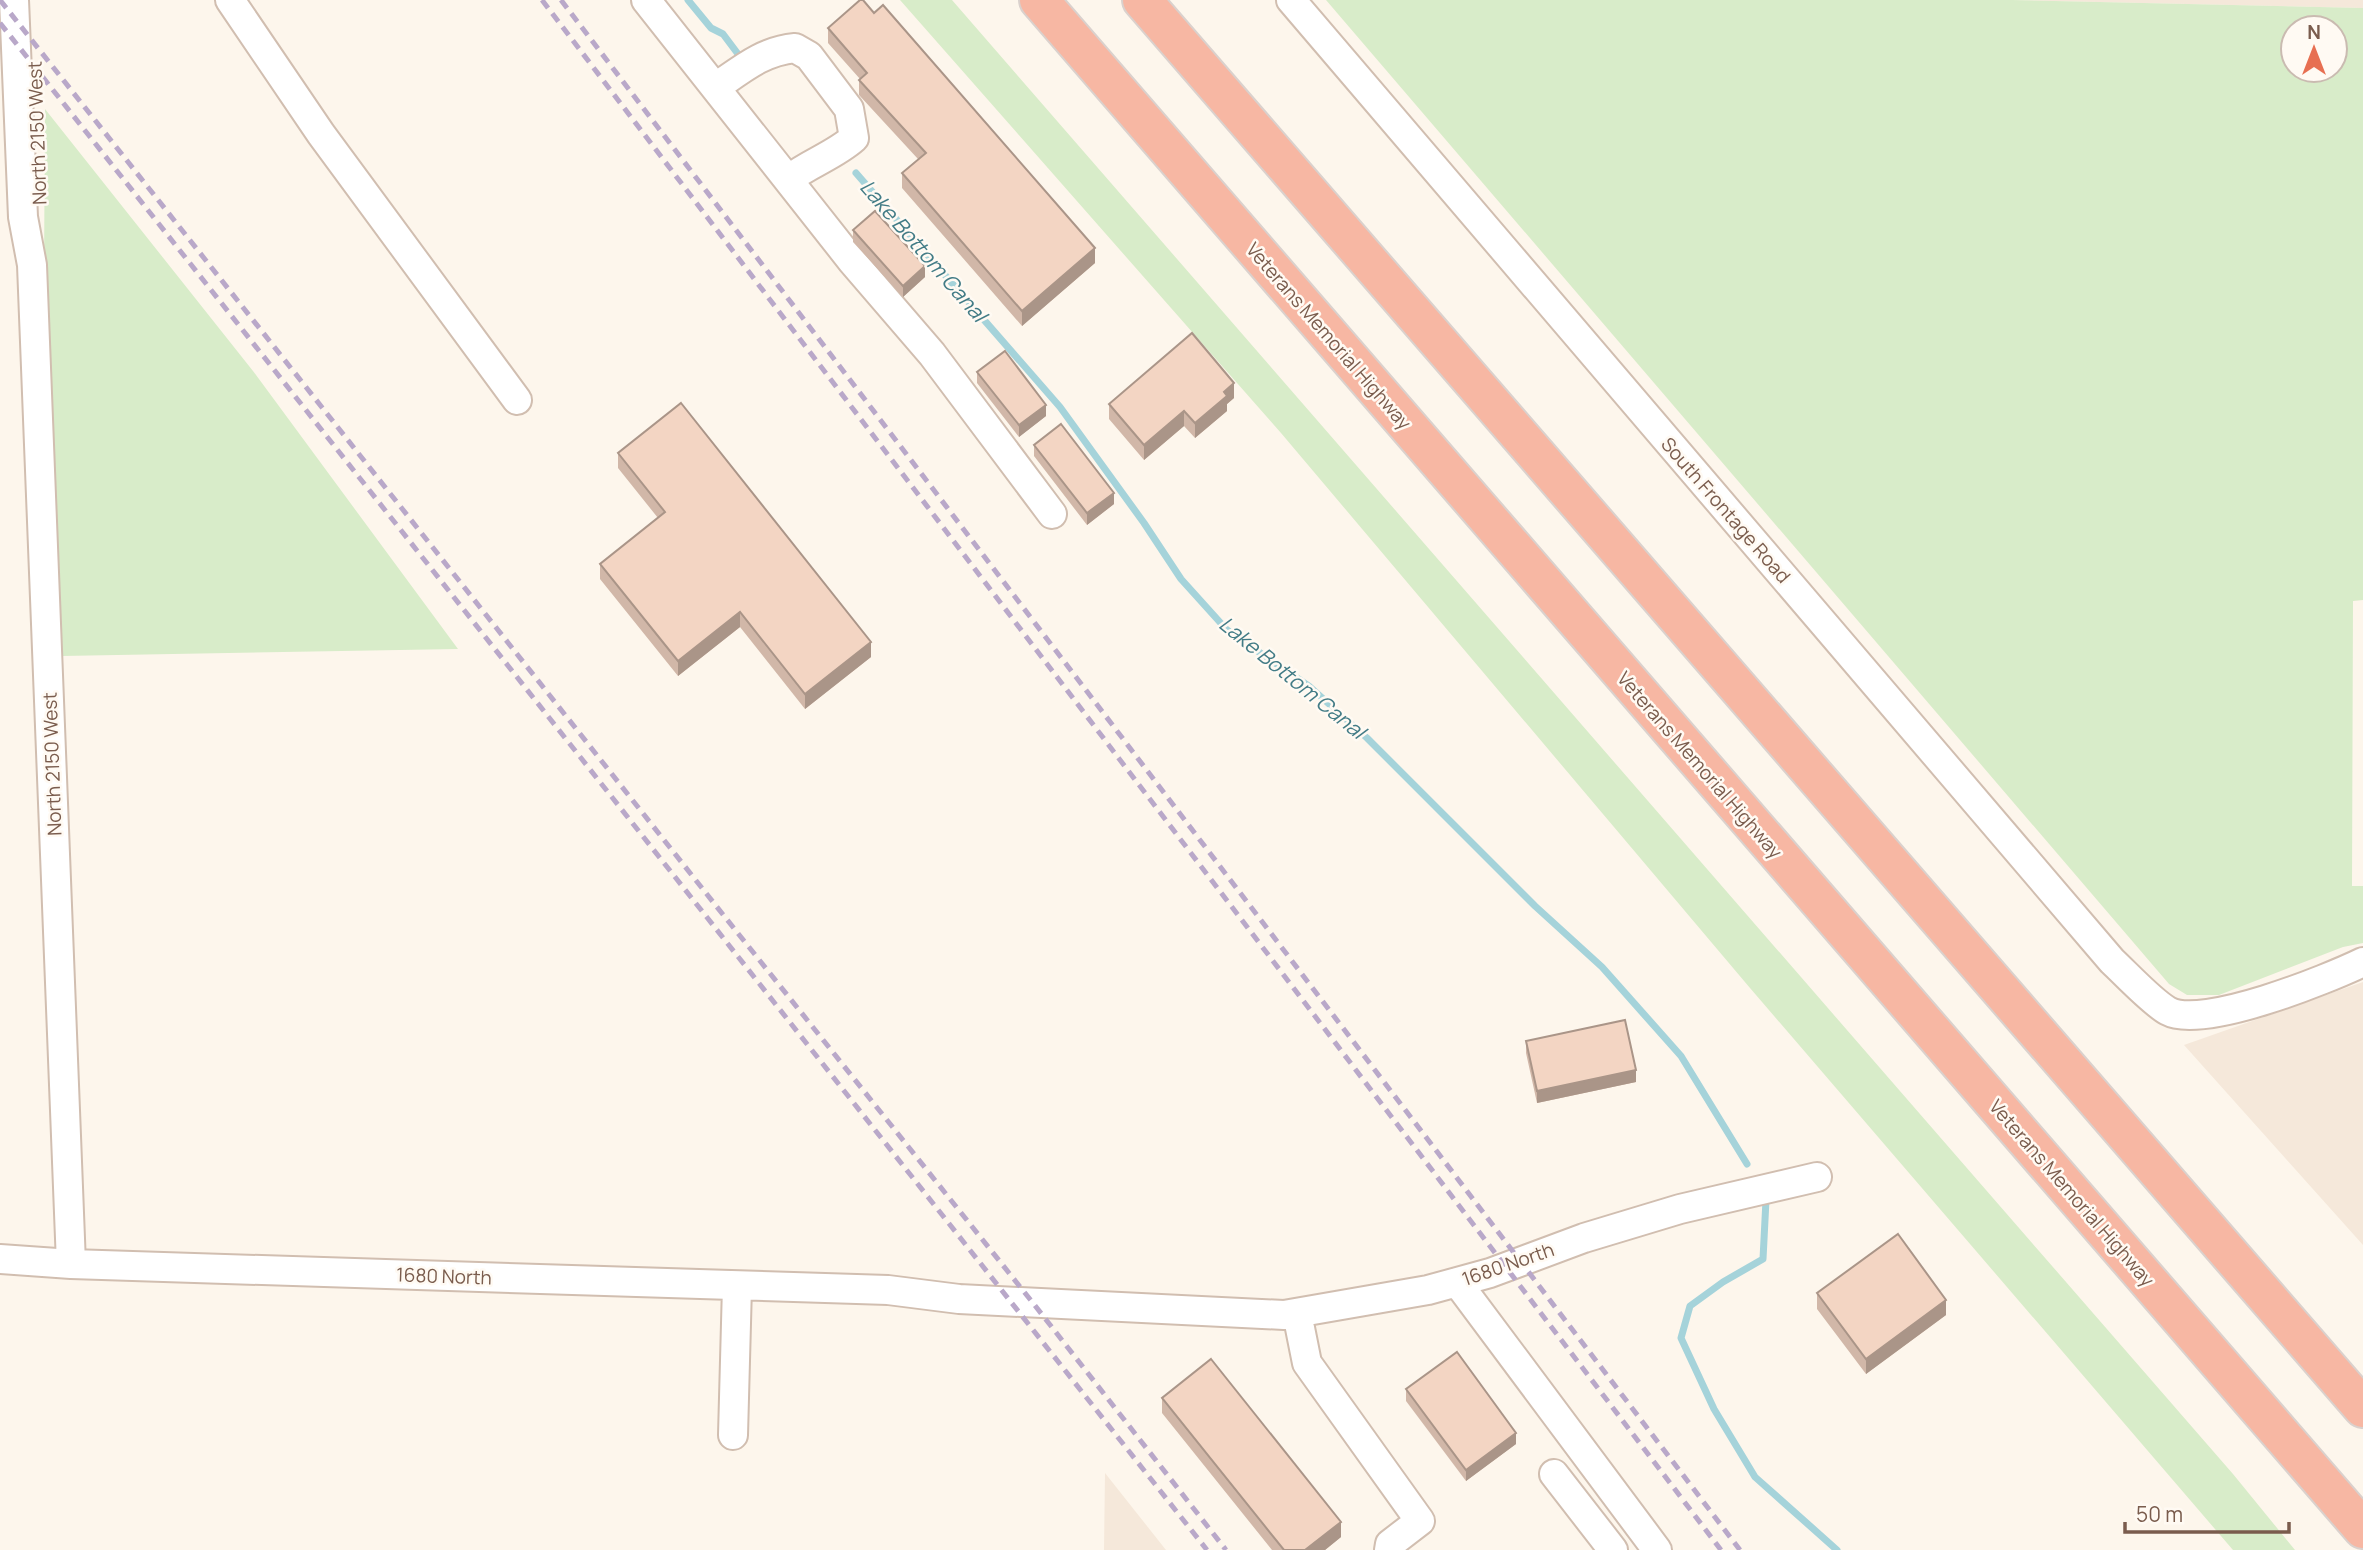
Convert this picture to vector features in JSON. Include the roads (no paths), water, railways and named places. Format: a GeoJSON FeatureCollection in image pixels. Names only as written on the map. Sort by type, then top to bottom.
{"type":"FeatureCollection","features":[{"type":"Feature","properties":{"kind":"highway","name":"Veterans Memorial Highway"},"geometry":{"type":"LineString","coordinates":[[1039,0],[2363,1529]]}},
{"type":"Feature","properties":{"kind":"highway"},"geometry":{"type":"LineString","coordinates":[[1142,0],[2363,1408]]}},
{"type":"Feature","properties":{"kind":"street","name":"North 2150 West"},"geometry":{"type":"LineString","coordinates":[[14,0],[23,217],[32,265],[71,1264]]}},
{"type":"Feature","properties":{"kind":"street","name":"North 2150 West"},"geometry":{"type":"LineString","coordinates":[[32,0],[40,204],[32,265]]}},
{"type":"Feature","properties":{"kind":"street"},"geometry":{"type":"LineString","coordinates":[[230,0],[321,134],[517,400]]}},
{"type":"Feature","properties":{"kind":"street"},"geometry":{"type":"LineString","coordinates":[[646,0],[852,261],[932,354],[1052,514]]}},
{"type":"Feature","properties":{"kind":"street","name":"South Frontage Road"},"geometry":{"type":"LineString","coordinates":[[1291,0],[2112,961],[2169,1012],[2196,1016],[2300,988],[2363,962]]}},
{"type":"Feature","properties":{"kind":"street"},"geometry":{"type":"LineString","coordinates":[[716,87],[771,52],[795,48],[809,56],[849,109],[853,138],[843,148],[808,165],[789,178]]}},
{"type":"Feature","properties":{"kind":"street","name":"1680 North"},"geometry":{"type":"LineString","coordinates":[[0,1259],[71,1264],[737,1286],[888,1290],[938,1284],[1098,1293],[1146,1298],[1193,1310],[1259,1315],[1297,1313],[1379,1300],[1457,1282],[1490,1273],[1584,1238],[1668,1213],[1817,1177]]}},
{"type":"Feature","properties":{"kind":"street"},"geometry":{"type":"LineString","coordinates":[[1457,1282],[1657,1550]]}},
{"type":"Feature","properties":{"kind":"street"},"geometry":{"type":"LineString","coordinates":[[733,1435],[737,1286]]}},
{"type":"Feature","properties":{"kind":"street"},"geometry":{"type":"LineString","coordinates":[[1297,1313],[1307,1363],[1420,1521],[1390,1545],[1389,1550]]}},
{"type":"Feature","properties":{"kind":"street"},"geometry":{"type":"LineString","coordinates":[[1554,1474],[1612,1550]]}},
{"type":"Feature","properties":{"kind":"waterway","name":"Lake Bottom Canal"},"geometry":{"type":"LineString","coordinates":[[688,0],[711,28],[723,34],[738,54]]}},
{"type":"Feature","properties":{"kind":"waterway","name":"Lake Bottom Canal"},"geometry":{"type":"LineString","coordinates":[[856,173],[1060,407],[1181,579],[1227,630],[1310,687],[1367,738],[1535,906],[1602,967],[1681,1056],[1747,1164]]}},
{"type":"Feature","properties":{"kind":"waterway","name":"Lake Bottom Canal"},"geometry":{"type":"LineString","coordinates":[[1766,1200],[1763,1259],[1723,1282],[1690,1306],[1681,1338],[1714,1409],[1755,1477],[1837,1550]]}},
{"type":"Feature","properties":{"kind":"railway"},"geometry":{"type":"LineString","coordinates":[[0,0],[1226,1550]]}},
{"type":"Feature","properties":{"kind":"railway"},"geometry":{"type":"LineString","coordinates":[[542,0],[1721,1550]]}},
{"type":"Feature","properties":{"kind":"railway"},"geometry":{"type":"LineString","coordinates":[[561,0],[1740,1550]]}},
{"type":"Feature","properties":{"kind":"railway"},"geometry":{"type":"LineString","coordinates":[[0,23],[1207,1550]]}}]}
